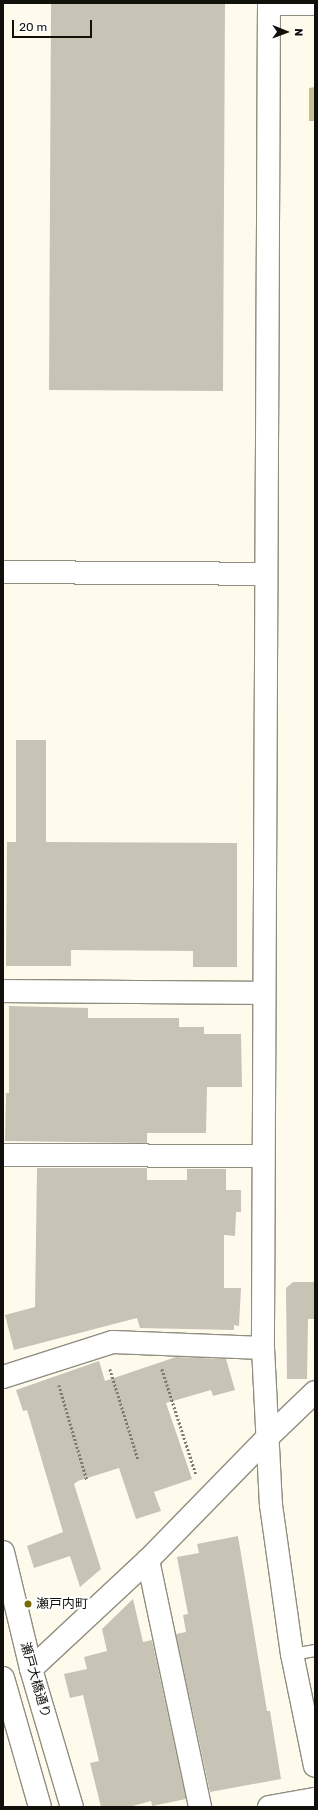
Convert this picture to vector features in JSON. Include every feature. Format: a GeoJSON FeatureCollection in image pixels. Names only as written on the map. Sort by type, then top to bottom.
{"type":"FeatureCollection","features":[{"type":"Feature","properties":{"kind":"street"},"geometry":{"type":"LineString","coordinates":[[315,4],[269,3],[263,1156],[263,1348],[271,1505],[292,1654],[315,1766]]}},
{"type":"Feature","properties":{"kind":"street"},"geometry":{"type":"LineString","coordinates":[[3,572],[266,574]]}},
{"type":"Feature","properties":{"kind":"street"},"geometry":{"type":"LineString","coordinates":[[3,991],[264,993]]}},
{"type":"Feature","properties":{"kind":"street"},"geometry":{"type":"LineString","coordinates":[[3,1155],[263,1156]]}},
{"type":"Feature","properties":{"kind":"street"},"geometry":{"type":"LineString","coordinates":[[3,1377],[113,1342],[263,1348]]}},
{"type":"Feature","properties":{"kind":"street"},"geometry":{"type":"LineString","coordinates":[[31,1669],[148,1560],[267,1438],[315,1392]]}},
{"type":"Feature","properties":{"kind":"street","name":"瀬戸大橋通り"},"geometry":{"type":"LineString","coordinates":[[3,1552],[31,1669],[72,1807]]}},
{"type":"Feature","properties":{"kind":"street"},"geometry":{"type":"LineString","coordinates":[[148,1560],[200,1807]]}},
{"type":"Feature","properties":{"kind":"street"},"geometry":{"type":"LineString","coordinates":[[5,1690],[40,1807]]}},
{"type":"Feature","properties":{"kind":"street"},"geometry":{"type":"LineString","coordinates":[[269,1807],[315,1799]]}},
{"type":"Feature","properties":{"kind":"lane"},"geometry":{"type":"LineString","coordinates":[[292,1654],[315,1650]]}},
{"type":"Feature","properties":{"kind":"path"},"geometry":{"type":"LineString","coordinates":[[154,1344],[198,1480]]}},
{"type":"Feature","properties":{"kind":"path"},"geometry":{"type":"LineString","coordinates":[[103,1345],[138,1459]]}},
{"type":"Feature","properties":{"kind":"path"},"geometry":{"type":"LineString","coordinates":[[52,1361],[87,1480]]}},
{"type":"Feature","properties":{"kind":"shaded area"},"geometry":{"type":"Polygon","coordinates":[[[315,87],[315,121],[309,121],[309,88],[315,87]]]}},
{"type":"Feature","properties":{"kind":"building"},"geometry":{"type":"Polygon","coordinates":[[[51,3],[225,3],[223,391],[49,390],[51,3]]]}},
{"type":"Feature","properties":{"kind":"building"},"geometry":{"type":"Polygon","coordinates":[[[16,740],[46,740],[46,842],[237,843],[237,967],[193,967],[193,951],[71,950],[71,966],[6,966],[7,842],[16,842],[16,740]]]}},
{"type":"Feature","properties":{"kind":"building"},"geometry":{"type":"Polygon","coordinates":[[[9,1006],[88,1008],[88,1018],[179,1018],[179,1027],[204,1027],[204,1034],[241,1034],[242,1087],[207,1087],[206,1133],[147,1133],[147,1143],[5,1141],[6,1093],[9,1093],[9,1006]]]}},
{"type":"Feature","properties":{"kind":"building"},"geometry":{"type":"Polygon","coordinates":[[[37,1168],[147,1168],[147,1180],[187,1180],[187,1169],[226,1169],[226,1190],[241,1190],[241,1212],[236,1212],[235,1236],[224,1235],[224,1288],[241,1288],[239,1326],[234,1325],[234,1330],[140,1328],[137,1318],[14,1350],[5,1315],[35,1307],[37,1168]]]}},
{"type":"Feature","properties":{"kind":"building"},"geometry":{"type":"Polygon","coordinates":[[[293,1282],[315,1282],[315,1319],[308,1319],[307,1379],[287,1379],[286,1288],[293,1282]]]}},
{"type":"Feature","properties":{"kind":"building"},"geometry":{"type":"Polygon","coordinates":[[[176,1357],[226,1359],[235,1390],[213,1396],[211,1390],[166,1403],[192,1479],[154,1492],[161,1511],[136,1519],[119,1468],[78,1481],[74,1484],[101,1569],[80,1587],[70,1556],[34,1568],[27,1546],[63,1532],[27,1410],[23,1411],[16,1390],[99,1361],[105,1381],[176,1357]]]}},
{"type":"Feature","properties":{"kind":"building"},"geometry":{"type":"Polygon","coordinates":[[[238,1536],[267,1711],[270,1711],[281,1779],[210,1792],[176,1634],[186,1632],[183,1615],[188,1614],[177,1557],[199,1553],[197,1544],[238,1536]]]}},
{"type":"Feature","properties":{"kind":"building"},"geometry":{"type":"Polygon","coordinates":[[[133,1599],[143,1642],[152,1640],[186,1799],[152,1806],[151,1801],[129,1807],[101,1807],[90,1763],[99,1761],[83,1695],[70,1698],[64,1674],[87,1669],[84,1657],[107,1651],[102,1629],[133,1599]]]}},
{"type":"Feature","properties":{"kind":"place","name":"瀬戸内町"},"geometry":{"type":"Point","coordinates":[28,1604]}}]}
